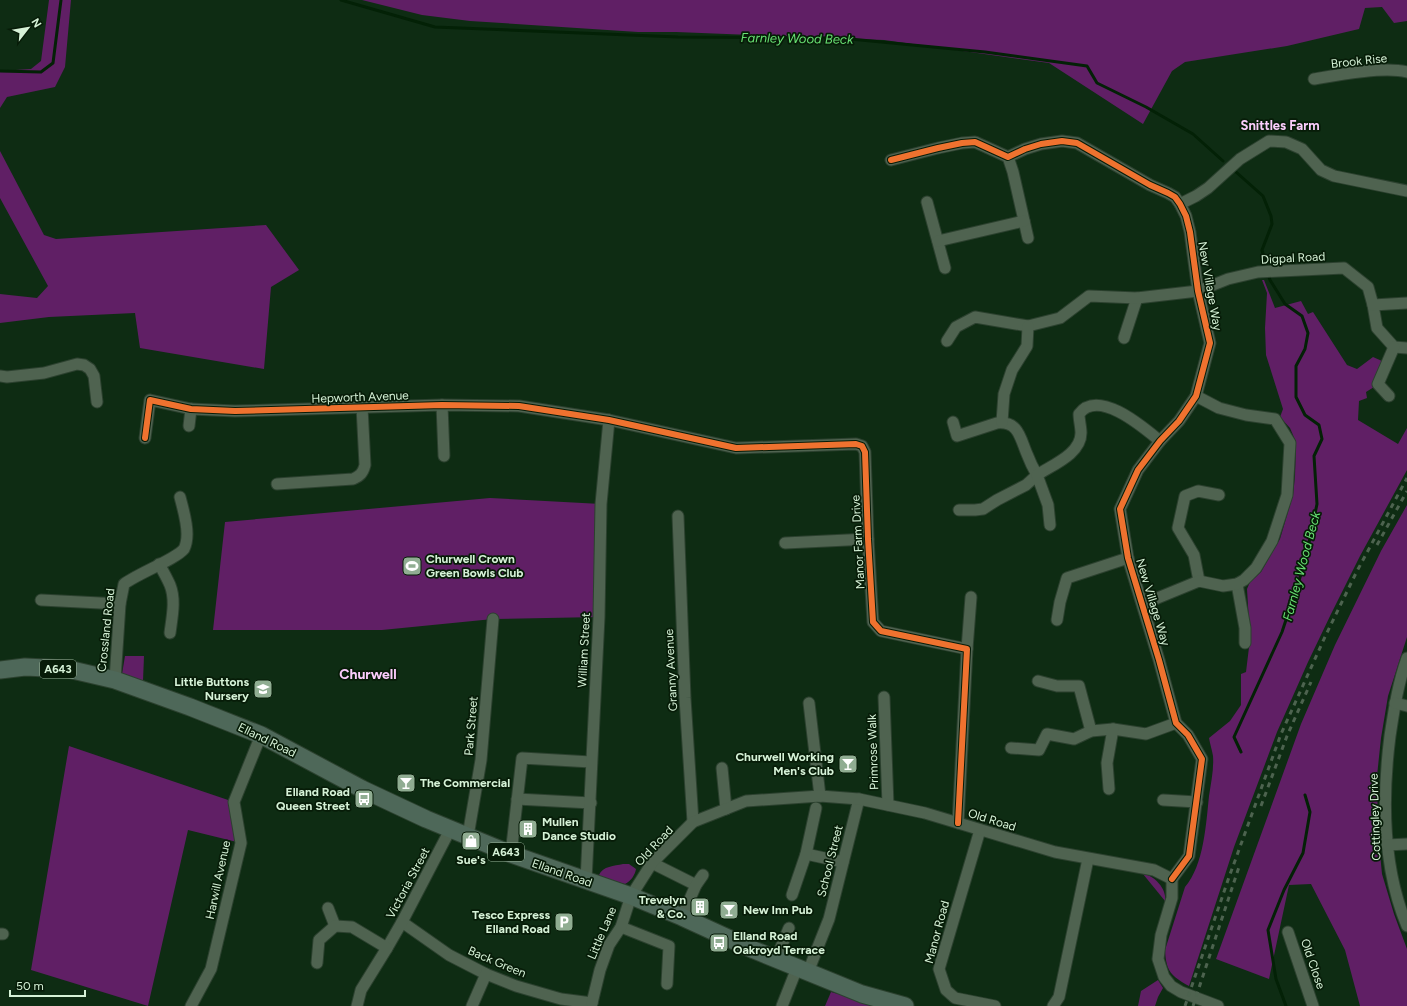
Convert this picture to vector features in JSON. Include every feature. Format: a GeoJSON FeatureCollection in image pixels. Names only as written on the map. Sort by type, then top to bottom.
{"type":"FeatureCollection","features":[{"type":"Feature","properties":{"kind":"main road","name":"A643"},"geometry":{"type":"LineString","coordinates":[[0,670],[25,667],[68,669],[114,680]]}},
{"type":"Feature","properties":{"kind":"main road","name":"Elland Road"},"geometry":{"type":"LineString","coordinates":[[114,680],[229,721],[261,735],[362,789],[426,819],[511,854],[631,896],[776,959],[862,994],[905,1006]]}},
{"type":"Feature","properties":{"kind":"street","name":"Brook Rise"},"geometry":{"type":"LineString","coordinates":[[1314,79],[1375,71],[1398,70],[1407,72]]}},
{"type":"Feature","properties":{"kind":"street","name":"New Village Way"},"geometry":{"type":"LineString","coordinates":[[1008,157],[1025,149],[1041,144],[1062,141],[1077,143],[1150,185],[1168,192],[1175,197],[1186,216],[1190,232],[1198,291],[1210,343],[1196,396],[1179,421],[1160,441],[1138,470],[1120,509],[1128,558],[1143,604],[1176,723],[1188,735],[1202,759],[1189,856],[1172,879]]}},
{"type":"Feature","properties":{"kind":"street"},"geometry":{"type":"LineString","coordinates":[[1180,204],[1208,188],[1240,159],[1269,141],[1286,142],[1302,149],[1322,170],[1334,176],[1407,191]]}},
{"type":"Feature","properties":{"kind":"street"},"geometry":{"type":"LineString","coordinates":[[891,160],[938,148],[975,142],[1008,157],[1013,172],[1028,238]]}},
{"type":"Feature","properties":{"kind":"street"},"geometry":{"type":"LineString","coordinates":[[927,202],[945,268]]}},
{"type":"Feature","properties":{"kind":"street"},"geometry":{"type":"LineString","coordinates":[[938,241],[1024,221]]}},
{"type":"Feature","properties":{"kind":"street","name":"Digpal Road"},"geometry":{"type":"LineString","coordinates":[[1028,326],[1060,318],[1089,296],[1137,298],[1198,291],[1228,279],[1258,272],[1344,268],[1368,288],[1377,328],[1394,347]]}},
{"type":"Feature","properties":{"kind":"street"},"geometry":{"type":"LineString","coordinates":[[1124,338],[1137,298]]}},
{"type":"Feature","properties":{"kind":"street"},"geometry":{"type":"LineString","coordinates":[[1373,305],[1407,302]]}},
{"type":"Feature","properties":{"kind":"street"},"geometry":{"type":"LineString","coordinates":[[946,341],[956,327],[975,317],[1028,326],[1027,346],[1012,370],[1004,394],[1002,422]]}},
{"type":"Feature","properties":{"kind":"street"},"geometry":{"type":"LineString","coordinates":[[1389,396],[1378,384],[1394,347],[1407,348]]}},
{"type":"Feature","properties":{"kind":"street"},"geometry":{"type":"LineString","coordinates":[[0,376],[8,377],[44,373],[77,364],[84,365],[90,369],[94,376],[97,402]]}},
{"type":"Feature","properties":{"kind":"street"},"geometry":{"type":"LineString","coordinates":[[1143,604],[1199,581],[1223,586],[1237,584],[1244,580],[1256,568],[1272,541],[1287,495],[1290,443],[1275,419],[1246,415],[1219,408],[1196,396]]}},
{"type":"Feature","properties":{"kind":"street","name":"Hepworth Avenue"},"geometry":{"type":"LineString","coordinates":[[145,438],[150,400],[191,409],[235,411],[442,405],[519,406],[609,420]]}},
{"type":"Feature","properties":{"kind":"street"},"geometry":{"type":"LineString","coordinates":[[442,405],[444,456]]}},
{"type":"Feature","properties":{"kind":"street"},"geometry":{"type":"LineString","coordinates":[[959,510],[975,510],[984,508],[1026,485],[1037,475],[1072,452],[1077,445],[1081,434],[1079,414],[1083,408],[1090,405],[1101,406],[1119,412],[1135,421],[1160,441]]}},
{"type":"Feature","properties":{"kind":"street"},"geometry":{"type":"LineString","coordinates":[[277,484],[353,479],[359,476],[363,472],[365,465],[362,407]]}},
{"type":"Feature","properties":{"kind":"street"},"geometry":{"type":"LineString","coordinates":[[189,426],[191,409]]}},
{"type":"Feature","properties":{"kind":"street","name":"Manor Farm Drive"},"geometry":{"type":"LineString","coordinates":[[609,420],[736,448],[856,444],[862,446],[865,452],[873,622],[881,631],[966,649]]}},
{"type":"Feature","properties":{"kind":"street","name":"William Street"},"geometry":{"type":"LineString","coordinates":[[586,881],[599,617],[601,504],[609,420]]}},
{"type":"Feature","properties":{"kind":"street"},"geometry":{"type":"LineString","coordinates":[[953,422],[957,436],[1002,422],[1010,424],[1016,429],[1037,475],[1048,505],[1050,525]]}},
{"type":"Feature","properties":{"kind":"street"},"geometry":{"type":"LineString","coordinates":[[1199,581],[1194,555],[1178,528],[1185,496],[1198,490],[1219,495]]}},
{"type":"Feature","properties":{"kind":"street"},"geometry":{"type":"LineString","coordinates":[[170,633],[173,602],[172,593],[170,585],[159,564],[183,549],[186,542],[186,523],[180,497]]}},
{"type":"Feature","properties":{"kind":"street","name":"Granny Avenue"},"geometry":{"type":"LineString","coordinates":[[678,516],[685,698],[694,822]]}},
{"type":"Feature","properties":{"kind":"street"},"geometry":{"type":"LineString","coordinates":[[785,543],[868,539]]}},
{"type":"Feature","properties":{"kind":"street"},"geometry":{"type":"LineString","coordinates":[[1057,620],[1060,602],[1067,578],[1128,558]]}},
{"type":"Feature","properties":{"kind":"street","name":"Crossland Road"},"geometry":{"type":"LineString","coordinates":[[114,680],[120,604],[124,584],[159,564]]}},
{"type":"Feature","properties":{"kind":"street"},"geometry":{"type":"LineString","coordinates":[[1237,584],[1245,628],[1244,643]]}},
{"type":"Feature","properties":{"kind":"street"},"geometry":{"type":"LineString","coordinates":[[958,823],[966,649],[971,597]]}},
{"type":"Feature","properties":{"kind":"street"},"geometry":{"type":"LineString","coordinates":[[41,600],[120,604]]}},
{"type":"Feature","properties":{"kind":"street","name":"Park Street"},"geometry":{"type":"LineString","coordinates":[[468,836],[481,760],[493,619]]}},
{"type":"Feature","properties":{"kind":"street","name":"Cottingley Drive"},"geometry":{"type":"LineString","coordinates":[[1407,658],[1395,703],[1386,767],[1385,795],[1387,845],[1397,893],[1407,926]]}},
{"type":"Feature","properties":{"kind":"street"},"geometry":{"type":"LineString","coordinates":[[1038,681],[1058,686],[1079,686],[1091,731]]}},
{"type":"Feature","properties":{"kind":"street","name":"Primrose Walk"},"geometry":{"type":"LineString","coordinates":[[884,697],[888,805]]}},
{"type":"Feature","properties":{"kind":"street"},"geometry":{"type":"LineString","coordinates":[[809,703],[820,796]]}},
{"type":"Feature","properties":{"kind":"street"},"geometry":{"type":"LineString","coordinates":[[1395,703],[1407,706]]}},
{"type":"Feature","properties":{"kind":"street"},"geometry":{"type":"LineString","coordinates":[[1011,748],[1039,750],[1047,734],[1074,739],[1091,731],[1113,729],[1146,734],[1176,723]]}},
{"type":"Feature","properties":{"kind":"street"},"geometry":{"type":"LineString","coordinates":[[1109,789],[1107,763],[1113,729]]}},
{"type":"Feature","properties":{"kind":"street","name":"Harwill Avenue"},"geometry":{"type":"LineString","coordinates":[[191,1006],[211,969],[241,843],[234,802],[261,735]]}},
{"type":"Feature","properties":{"kind":"street"},"geometry":{"type":"LineString","coordinates":[[511,854],[522,758],[591,762]]}},
{"type":"Feature","properties":{"kind":"street"},"geometry":{"type":"LineString","coordinates":[[722,768],[726,809]]}},
{"type":"Feature","properties":{"kind":"street","name":"Old Road"},"geometry":{"type":"LineString","coordinates":[[631,896],[652,863],[694,822],[746,801],[820,796],[859,799],[888,805],[958,823],[1055,852],[1154,870],[1172,879]]}},
{"type":"Feature","properties":{"kind":"street"},"geometry":{"type":"LineString","coordinates":[[517,799],[590,803]]}},
{"type":"Feature","properties":{"kind":"street","name":"School Street"},"geometry":{"type":"LineString","coordinates":[[782,1006],[829,919],[859,799]]}},
{"type":"Feature","properties":{"kind":"street"},"geometry":{"type":"LineString","coordinates":[[1163,800],[1197,802]]}},
{"type":"Feature","properties":{"kind":"street"},"geometry":{"type":"LineString","coordinates":[[792,895],[806,854],[816,808]]}},
{"type":"Feature","properties":{"kind":"street","name":"Victoria Street"},"geometry":{"type":"LineString","coordinates":[[357,1006],[361,990],[402,922],[451,828]]}},
{"type":"Feature","properties":{"kind":"street","name":"Manor Road"},"geometry":{"type":"LineString","coordinates":[[980,830],[938,969],[946,990],[955,998],[995,1006]]}},
{"type":"Feature","properties":{"kind":"street"},"geometry":{"type":"LineString","coordinates":[[1387,845],[1407,844]]}},
{"type":"Feature","properties":{"kind":"street"},"geometry":{"type":"LineString","coordinates":[[806,854],[843,862]]}},
{"type":"Feature","properties":{"kind":"street"},"geometry":{"type":"LineString","coordinates":[[1053,1006],[1059,997],[1088,859]]}},
{"type":"Feature","properties":{"kind":"street"},"geometry":{"type":"LineString","coordinates":[[652,863],[696,885]]}},
{"type":"Feature","properties":{"kind":"street"},"geometry":{"type":"LineString","coordinates":[[682,917],[696,885],[703,875]]}},
{"type":"Feature","properties":{"kind":"street"},"geometry":{"type":"LineString","coordinates":[[1172,879],[1172,898],[1161,935],[1158,959],[1164,977],[1171,986],[1181,992],[1218,1006]]}},
{"type":"Feature","properties":{"kind":"street","name":"Little Lane"},"geometry":{"type":"LineString","coordinates":[[593,1004],[600,970],[609,945],[620,927],[631,896]]}},
{"type":"Feature","properties":{"kind":"street"},"geometry":{"type":"LineString","coordinates":[[328,908],[335,926]]}},
{"type":"Feature","properties":{"kind":"street","name":"Back Green"},"geometry":{"type":"LineString","coordinates":[[402,922],[449,955],[486,974],[516,986],[561,999],[593,1004]]}},
{"type":"Feature","properties":{"kind":"street"},"geometry":{"type":"LineString","coordinates":[[318,963],[320,940],[335,926],[352,926],[387,948]]}},
{"type":"Feature","properties":{"kind":"street"},"geometry":{"type":"LineString","coordinates":[[620,927],[669,946],[667,984]]}},
{"type":"Feature","properties":{"kind":"street"},"geometry":{"type":"LineString","coordinates":[[776,959],[789,928]]}},
{"type":"Feature","properties":{"kind":"street","name":"Old Close"},"geometry":{"type":"LineString","coordinates":[[1288,932],[1313,1006]]}},
{"type":"Feature","properties":{"kind":"street"},"geometry":{"type":"LineString","coordinates":[[472,1006],[486,974]]}},
{"type":"Feature","properties":{"kind":"shaded area"},"geometry":{"type":"Polygon","coordinates":[[[49,0],[71,0],[65,67],[55,87],[7,97],[0,108],[0,71],[31,69],[41,61],[49,0]]]}},
{"type":"Feature","properties":{"kind":"shaded area"},"geometry":{"type":"Polygon","coordinates":[[[362,0],[1407,0],[1407,21],[1394,23],[1382,7],[1365,8],[1359,29],[1287,46],[1185,62],[1172,71],[1143,124],[1049,63],[884,40],[676,32],[638,32],[470,21],[422,15],[362,0]]]}},
{"type":"Feature","properties":{"kind":"shaded area"},"geometry":{"type":"Polygon","coordinates":[[[0,151],[44,235],[56,239],[266,225],[299,270],[271,287],[264,369],[140,348],[135,313],[49,317],[0,323],[0,294],[37,298],[48,286],[0,198],[0,151]]]}},
{"type":"Feature","properties":{"kind":"shaded area"},"geometry":{"type":"Polygon","coordinates":[[[1262,280],[1264,280],[1275,308],[1301,301],[1308,314],[1313,312],[1347,365],[1357,369],[1373,357],[1382,361],[1374,387],[1366,392],[1367,398],[1359,401],[1358,420],[1398,444],[1407,428],[1407,470],[1360,556],[1331,614],[1277,732],[1234,847],[1189,986],[1174,976],[1168,968],[1165,950],[1185,887],[1196,867],[1203,844],[1213,766],[1213,756],[1209,738],[1230,721],[1241,705],[1241,674],[1246,672],[1250,639],[1247,589],[1250,582],[1261,572],[1280,539],[1293,495],[1295,476],[1296,442],[1290,428],[1280,417],[1283,409],[1266,355],[1265,328],[1267,293],[1262,280]]]}},
{"type":"Feature","properties":{"kind":"shaded area"},"geometry":{"type":"Polygon","coordinates":[[[490,498],[601,504],[599,617],[493,619],[382,630],[213,630],[225,522],[490,498]]]}},
{"type":"Feature","properties":{"kind":"shaded area"},"geometry":{"type":"Polygon","coordinates":[[[1407,505],[1407,637],[1388,696],[1381,738],[1377,776],[1378,833],[1382,874],[1394,914],[1407,949],[1407,1006],[1360,1006],[1345,950],[1311,884],[1289,885],[1269,979],[1216,959],[1301,724],[1335,645],[1381,551],[1407,505]]]}},
{"type":"Feature","properties":{"kind":"shaded area"},"geometry":{"type":"Polygon","coordinates":[[[125,656],[144,656],[143,681],[122,674],[125,656]]]}},
{"type":"Feature","properties":{"kind":"shaded area"},"geometry":{"type":"Polygon","coordinates":[[[69,746],[234,802],[241,843],[188,830],[148,1006],[31,970],[69,746]]]}},
{"type":"Feature","properties":{"kind":"shaded area"},"geometry":{"type":"Polygon","coordinates":[[[629,864],[636,869],[632,878],[625,884],[600,877],[599,875],[601,872],[606,868],[629,864]]]}},
{"type":"Feature","properties":{"kind":"shaded area"},"geometry":{"type":"Polygon","coordinates":[[[1143,874],[1151,877],[1159,883],[1164,892],[1165,901],[1143,874]]]}},
{"type":"Feature","properties":{"kind":"shaded area"},"geometry":{"type":"Polygon","coordinates":[[[1158,980],[1163,988],[1155,1006],[1138,1006],[1141,991],[1158,980]]]}},
{"type":"Feature","properties":{"kind":"shaded area"},"geometry":{"type":"Polygon","coordinates":[[[831,992],[875,1004],[874,1006],[825,1006],[831,992]]]}},
{"type":"Feature","properties":{"kind":"waterway"},"geometry":{"type":"LineString","coordinates":[[0,71],[41,72],[53,63],[61,0]]}},
{"type":"Feature","properties":{"kind":"waterway","name":"Farnley Wood Beck"},"geometry":{"type":"LineString","coordinates":[[341,0],[435,27],[678,37],[840,38],[985,52],[1087,66],[1097,83],[1146,107],[1193,134],[1223,161]]}},
{"type":"Feature","properties":{"kind":"waterway","name":"Farnley Wood Beck"},"geometry":{"type":"LineString","coordinates":[[1236,172],[1263,196],[1271,216],[1272,224],[1262,250],[1267,269]]}},
{"type":"Feature","properties":{"kind":"waterway","name":"Farnley Wood Beck"},"geometry":{"type":"LineString","coordinates":[[1241,752],[1234,737],[1282,632],[1305,562],[1317,504],[1314,456],[1322,439],[1319,425],[1305,415],[1296,397],[1296,366],[1305,349],[1308,333],[1302,316],[1285,304],[1270,280],[1268,274]]}},
{"type":"Feature","properties":{"kind":"waterway","name":"Farnley Wood Beck"},"geometry":{"type":"LineString","coordinates":[[1286,1006],[1276,979],[1268,930],[1284,890],[1303,853],[1310,812],[1305,795]]}},
{"type":"Feature","properties":{"kind":"railway"},"geometry":{"type":"LineString","coordinates":[[1185,1006],[1228,880],[1281,734],[1356,573],[1407,478]]}},
{"type":"Feature","properties":{"kind":"railway"},"geometry":{"type":"LineString","coordinates":[[1377,545],[1407,491]]}},
{"type":"Feature","properties":{"kind":"railway"},"geometry":{"type":"LineString","coordinates":[[1261,806],[1287,736],[1311,682]]}},
{"type":"Feature","properties":{"kind":"railway"},"geometry":{"type":"LineString","coordinates":[[1193,1006],[1240,864]]}},
{"type":"Feature","properties":{"kind":"cycle path"},"geometry":{"type":"LineString","coordinates":[[891,160],[962,143],[975,142],[1008,157],[1025,149],[1041,144],[1062,141],[1077,143],[1150,185],[1175,197],[1186,216],[1190,232],[1198,291],[1210,343],[1196,396],[1179,421],[1160,441],[1138,470],[1120,509],[1128,558],[1159,660],[1176,723],[1188,735],[1202,759],[1189,856],[1172,879]]}},
{"type":"Feature","properties":{"kind":"cycle path"},"geometry":{"type":"LineString","coordinates":[[145,438],[150,400],[191,409],[235,411],[442,405],[519,406],[609,420],[736,448],[856,444],[862,446],[865,452],[873,622],[881,631],[967,649],[958,823]]}},
{"type":"Feature","properties":{"kind":"place","name":"Churwell Crown Green Bowls Club"},"geometry":{"type":"Point","coordinates":[412,566]}},
{"type":"Feature","properties":{"kind":"place","name":"Little Buttons Nursery"},"geometry":{"type":"Point","coordinates":[263,689]}},
{"type":"Feature","properties":{"kind":"place","name":"Churwell Working Men's Club"},"geometry":{"type":"Point","coordinates":[848,764]}},
{"type":"Feature","properties":{"kind":"place","name":"The Commercial"},"geometry":{"type":"Point","coordinates":[406,783]}},
{"type":"Feature","properties":{"kind":"place","name":"Elland Road Queen Street"},"geometry":{"type":"Point","coordinates":[364,799]}},
{"type":"Feature","properties":{"kind":"place","name":"Mullen Dance Studio"},"geometry":{"type":"Point","coordinates":[528,829]}},
{"type":"Feature","properties":{"kind":"place","name":"Sue's"},"geometry":{"type":"Point","coordinates":[471,841]}},
{"type":"Feature","properties":{"kind":"place","name":"Trevelyn & Co."},"geometry":{"type":"Point","coordinates":[700,907]}},
{"type":"Feature","properties":{"kind":"place","name":"New Inn Pub"},"geometry":{"type":"Point","coordinates":[729,910]}},
{"type":"Feature","properties":{"kind":"place","name":"Tesco Express Elland Road"},"geometry":{"type":"Point","coordinates":[564,922]}},
{"type":"Feature","properties":{"kind":"place","name":"Elland Road Oakroyd Terrace"},"geometry":{"type":"Point","coordinates":[719,943]}},
{"type":"Feature","properties":{"kind":"district","name":"Snittles Farm"},"geometry":{"type":"Point","coordinates":[1280,125]}},
{"type":"Feature","properties":{"kind":"district","name":"Churwell"},"geometry":{"type":"Point","coordinates":[368,674]}}]}
